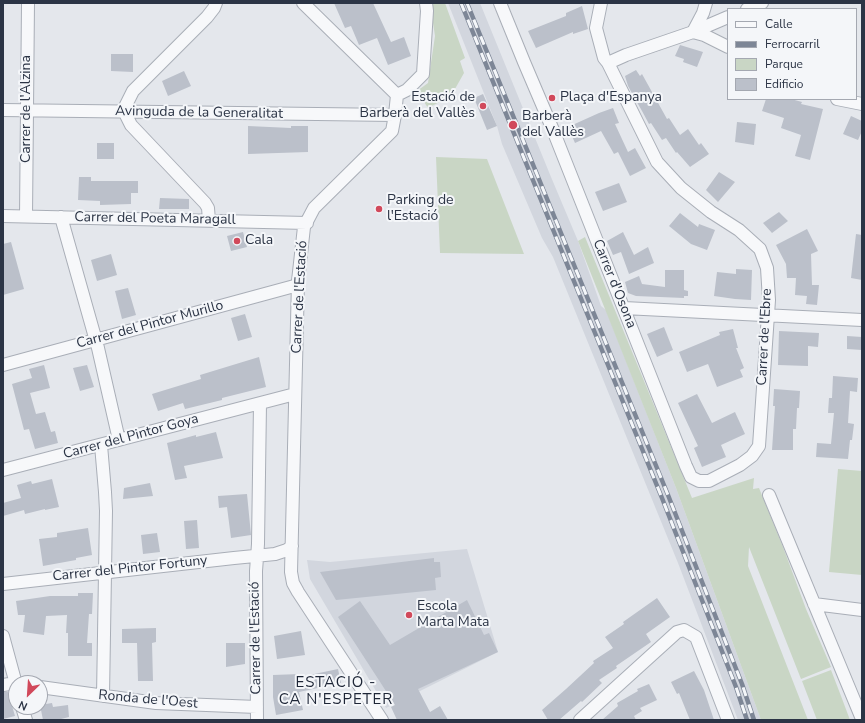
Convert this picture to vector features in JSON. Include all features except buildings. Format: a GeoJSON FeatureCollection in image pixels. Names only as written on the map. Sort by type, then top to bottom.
{"type":"FeatureCollection","features":[{"type":"Feature","properties":{"kind":"street","name":"Carrer de l'Alzina"},"geometry":{"type":"LineString","coordinates":[[26,216],[28,3]]}},
{"type":"Feature","properties":{"kind":"street"},"geometry":{"type":"LineString","coordinates":[[209,220],[208,208],[205,203],[131,125],[124,112],[133,92],[207,17],[216,3]]}},
{"type":"Feature","properties":{"kind":"street"},"geometry":{"type":"LineString","coordinates":[[303,3],[397,95],[407,90],[422,74],[427,12],[426,3]]}},
{"type":"Feature","properties":{"kind":"street","name":"Carrer d'Osona"},"geometry":{"type":"LineString","coordinates":[[500,3],[536,91],[554,130],[691,477]]}},
{"type":"Feature","properties":{"kind":"street","name":"Carrer de l'Ebre"},"geometry":{"type":"LineString","coordinates":[[601,3],[596,28],[604,58],[608,63],[657,162],[681,188],[711,212],[739,230],[760,249],[767,268],[769,300],[759,446],[752,456],[740,465],[708,481],[699,481],[691,477]]}},
{"type":"Feature","properties":{"kind":"street"},"geometry":{"type":"LineString","coordinates":[[693,32],[703,13],[706,3]]}},
{"type":"Feature","properties":{"kind":"street"},"geometry":{"type":"LineString","coordinates":[[750,8],[762,3]]}},
{"type":"Feature","properties":{"kind":"street"},"geometry":{"type":"LineString","coordinates":[[608,63],[693,32],[727,17]]}},
{"type":"Feature","properties":{"kind":"street"},"geometry":{"type":"LineString","coordinates":[[693,32],[704,35],[727,46]]}},
{"type":"Feature","properties":{"kind":"street","name":"Carrer de l'Estació"},"geometry":{"type":"LineString","coordinates":[[382,720],[293,583],[291,572],[295,394],[298,285],[304,227],[314,208],[392,131],[396,115],[397,95]]}},
{"type":"Feature","properties":{"kind":"street"},"geometry":{"type":"LineString","coordinates":[[841,100],[862,104]]}},
{"type":"Feature","properties":{"kind":"street","name":"Avinguda de la Generalitat"},"geometry":{"type":"LineString","coordinates":[[3,110],[396,115]]}},
{"type":"Feature","properties":{"kind":"street","name":"Carrer del Poeta Maragall"},"geometry":{"type":"LineString","coordinates":[[3,216],[307,223]]}},
{"type":"Feature","properties":{"kind":"street"},"geometry":{"type":"LineString","coordinates":[[61,217],[96,340],[119,440]]}},
{"type":"Feature","properties":{"kind":"street","name":"Carrer del Pintor Murillo"},"geometry":{"type":"LineString","coordinates":[[3,365],[298,285]]}},
{"type":"Feature","properties":{"kind":"street"},"geometry":{"type":"LineString","coordinates":[[624,308],[862,320]]}},
{"type":"Feature","properties":{"kind":"street","name":"Carrer del Pintor Goya"},"geometry":{"type":"LineString","coordinates":[[3,470],[295,394]]}},
{"type":"Feature","properties":{"kind":"street","name":"Carrer de l'Estació"},"geometry":{"type":"LineString","coordinates":[[257,720],[256,571],[260,404]]}},
{"type":"Feature","properties":{"kind":"street"},"geometry":{"type":"LineString","coordinates":[[101,445],[105,492],[103,696]]}},
{"type":"Feature","properties":{"kind":"street"},"geometry":{"type":"LineString","coordinates":[[769,495],[790,557],[814,604],[828,648],[845,693],[862,720]]}},
{"type":"Feature","properties":{"kind":"street","name":"Carrer del Pintor Fortuny"},"geometry":{"type":"LineString","coordinates":[[3,584],[275,554],[287,550],[292,546]]}},
{"type":"Feature","properties":{"kind":"street"},"geometry":{"type":"LineString","coordinates":[[814,604],[862,610]]}},
{"type":"Feature","properties":{"kind":"street"},"geometry":{"type":"LineString","coordinates":[[580,720],[678,632],[684,630],[696,636],[728,720]]}},
{"type":"Feature","properties":{"kind":"street"},"geometry":{"type":"LineString","coordinates":[[3,636],[14,675]]}},
{"type":"Feature","properties":{"kind":"street","name":"Ronda de l'Oest"},"geometry":{"type":"LineString","coordinates":[[48,688],[156,703],[257,707]]}},
{"type":"Feature","properties":{"kind":"shaded area"},"geometry":{"type":"Polygon","coordinates":[[[448,3],[480,3],[578,241],[601,306],[606,310],[676,488],[761,720],[738,720],[678,563],[553,257],[542,238],[502,144],[497,126],[448,3]]]}},
{"type":"Feature","properties":{"kind":"shaded area","name":"Escola Marta Mata"},"geometry":{"type":"Polygon","coordinates":[[[467,549],[498,652],[386,708],[310,579],[307,560],[330,562],[467,549]]]}},
{"type":"Feature","properties":{"kind":"green space"},"geometry":{"type":"Polygon","coordinates":[[[430,3],[445,3],[465,58],[460,61],[464,73],[451,96],[428,108],[417,91],[428,83],[435,36],[430,3]]]}},
{"type":"Feature","properties":{"kind":"green space"},"geometry":{"type":"Polygon","coordinates":[[[436,157],[487,159],[524,254],[440,253],[436,157]]]}},
{"type":"Feature","properties":{"kind":"green space"},"geometry":{"type":"Polygon","coordinates":[[[585,237],[692,498],[754,478],[753,489],[759,488],[806,609],[831,667],[801,679],[749,547],[748,566],[808,720],[761,720],[676,488],[578,241],[585,237]]]}},
{"type":"Feature","properties":{"kind":"green space"},"geometry":{"type":"Polygon","coordinates":[[[838,469],[862,471],[862,575],[829,572],[838,469]]]}},
{"type":"Feature","properties":{"kind":"green space"},"geometry":{"type":"Polygon","coordinates":[[[831,670],[850,720],[817,720],[802,681],[831,670]]]}},
{"type":"Feature","properties":{"kind":"railway"},"geometry":{"type":"LineString","coordinates":[[461,3],[662,498],[736,687],[747,720]]}},
{"type":"Feature","properties":{"kind":"railway"},"geometry":{"type":"LineString","coordinates":[[467,3],[668,495],[742,684],[754,720]]}},
{"type":"Feature","properties":{"kind":"place","name":"Plaça d'Espanya"},"geometry":{"type":"Point","coordinates":[552,98]}},
{"type":"Feature","properties":{"kind":"place","name":"Estació de Barberà del Vallès"},"geometry":{"type":"Point","coordinates":[483,106]}},
{"type":"Feature","properties":{"kind":"place","name":"Barberà del Vallès"},"geometry":{"type":"Point","coordinates":[513,125]}},
{"type":"Feature","properties":{"kind":"place","name":"Parking de l'Estació"},"geometry":{"type":"Point","coordinates":[379,209]}},
{"type":"Feature","properties":{"kind":"place","name":"Cala"},"geometry":{"type":"Point","coordinates":[237,241]}},
{"type":"Feature","properties":{"kind":"place","name":"Escola Marta Mata"},"geometry":{"type":"Point","coordinates":[409,615]}},
{"type":"Feature","properties":{"kind":"district","name":"ESTACIÓ - CA N'ESPETER"},"geometry":{"type":"Point","coordinates":[336,692]}}]}
